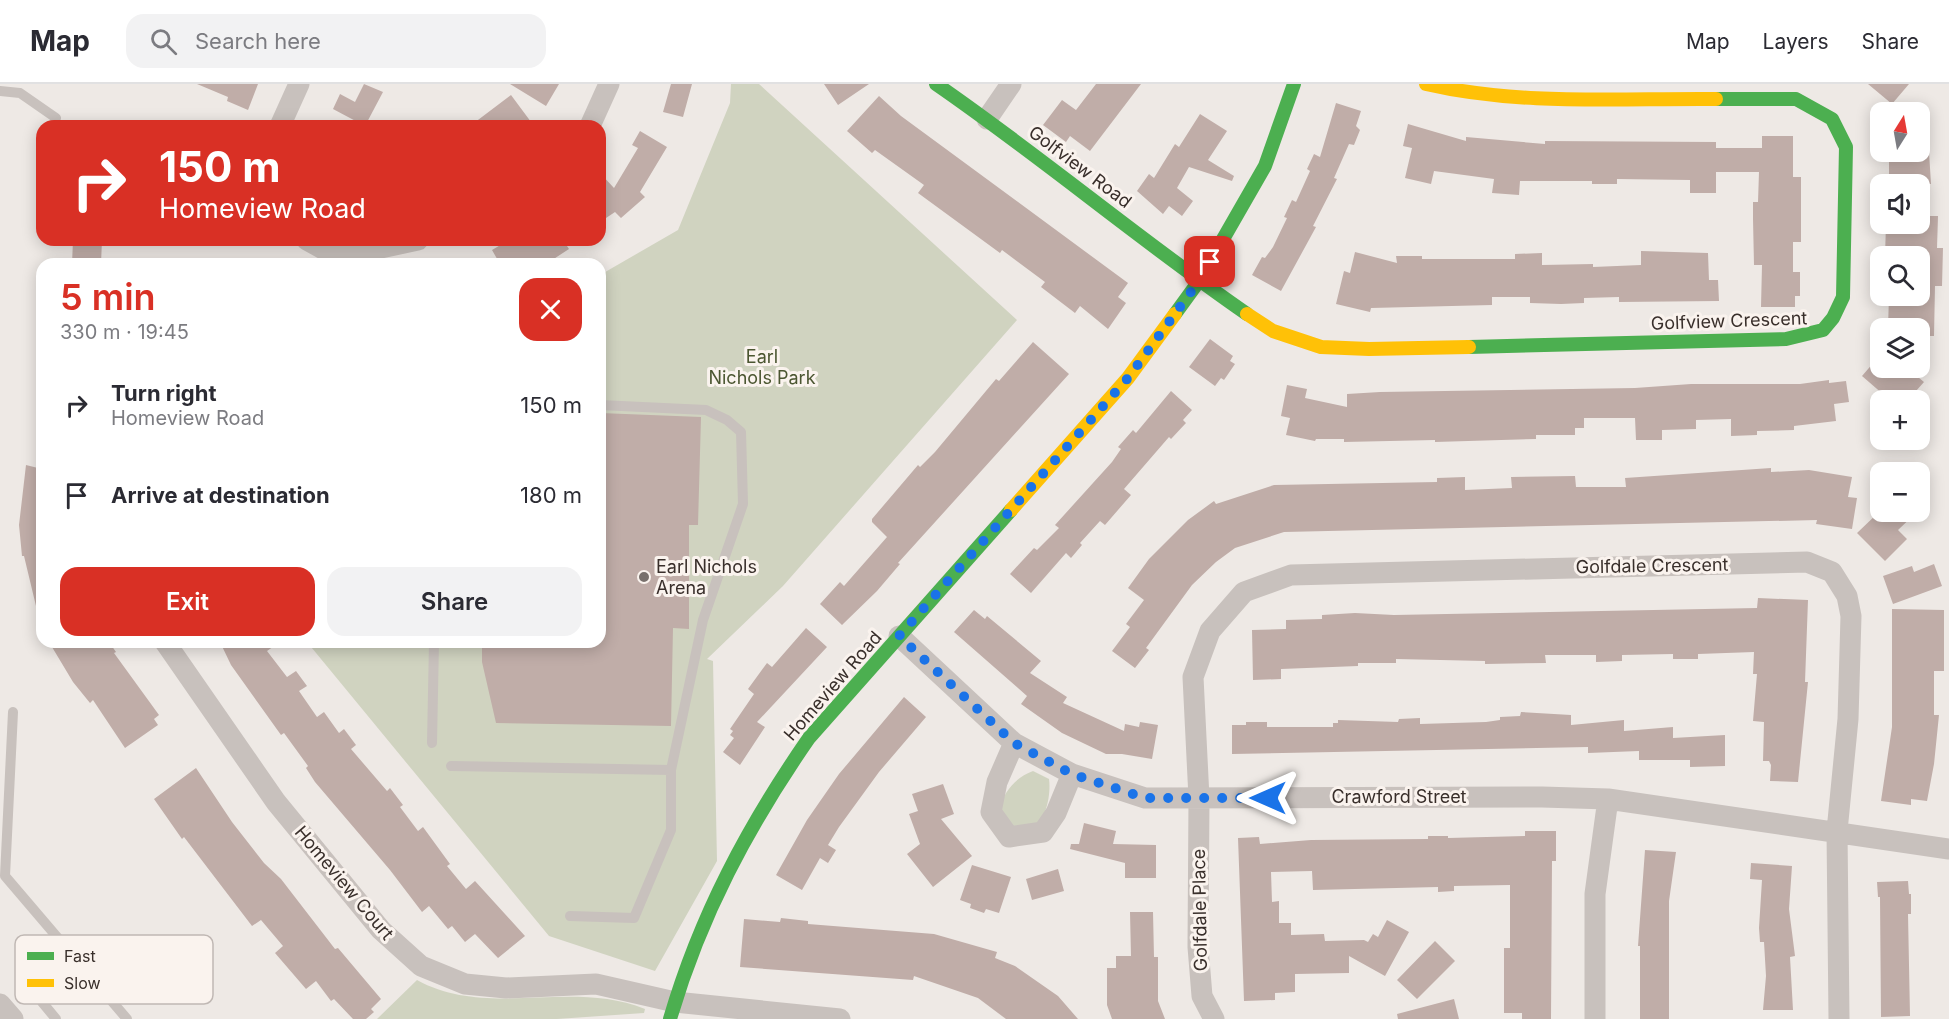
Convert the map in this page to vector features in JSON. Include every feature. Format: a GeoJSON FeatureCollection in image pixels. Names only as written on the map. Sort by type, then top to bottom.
{"type":"FeatureCollection","features":[{"type":"Feature","properties":{"kind":"street"},"geometry":{"type":"LineString","coordinates":[[283,120],[299,84]]}},
{"type":"Feature","properties":{"kind":"street"},"geometry":{"type":"LineString","coordinates":[[593,120],[609,84]]}},
{"type":"Feature","properties":{"kind":"street","name":"Golfview Road"},"geometry":{"type":"LineString","coordinates":[[936,84],[987,119],[1199,281]]}},
{"type":"Feature","properties":{"kind":"street"},"geometry":{"type":"LineString","coordinates":[[987,119],[1011,84]]}},
{"type":"Feature","properties":{"kind":"street","name":"Homeview Road"},"geometry":{"type":"LineString","coordinates":[[672,1011],[686,960],[713,896],[770,792],[809,738],[1128,378],[1199,281],[1264,166],[1294,84]]}},
{"type":"Feature","properties":{"kind":"street","name":"Golfview Crescent"},"geometry":{"type":"LineString","coordinates":[[1199,281],[1273,331],[1321,347],[1370,349],[1786,339],[1816,335],[1834,320],[1842,297],[1846,147],[1832,119],[1796,99],[1529,98],[1461,92],[1426,84]]}},
{"type":"Feature","properties":{"kind":"street"},"geometry":{"type":"LineString","coordinates":[[318,246],[325,250],[367,251],[390,246]]}},
{"type":"Feature","properties":{"kind":"street","name":"Golfdale Crescent"},"geometry":{"type":"LineString","coordinates":[[1199,798],[1193,677],[1210,631],[1244,592],[1291,575],[1302,574],[1807,562],[1832,572],[1846,596],[1851,615],[1848,719],[1837,831],[1839,1019]]}},
{"type":"Feature","properties":{"kind":"street","name":"Crawford Street"},"geometry":{"type":"LineString","coordinates":[[899,636],[1014,743],[1072,774],[1145,798],[1542,796],[1608,799],[1949,849]]}},
{"type":"Feature","properties":{"kind":"street","name":"Homeview Court"},"geometry":{"type":"LineString","coordinates":[[169,648],[276,802],[381,930],[421,966],[465,984],[506,988],[596,984],[672,1011],[840,1019]]}},
{"type":"Feature","properties":{"kind":"street"},"geometry":{"type":"LineString","coordinates":[[1014,743],[997,782],[991,812],[1009,837],[1043,832],[1056,813],[1072,774]]}},
{"type":"Feature","properties":{"kind":"street","name":"Golfdale Place"},"geometry":{"type":"LineString","coordinates":[[1199,798],[1198,947],[1202,996],[1214,1019]]}},
{"type":"Feature","properties":{"kind":"street"},"geometry":{"type":"LineString","coordinates":[[1595,1019],[1595,894],[1608,799]]}},
{"type":"Feature","properties":{"kind":"street"},"geometry":{"type":"LineString","coordinates":[[0,1004],[13,1019]]}},
{"type":"Feature","properties":{"kind":"lane"},"geometry":{"type":"LineString","coordinates":[[0,92],[20,93],[56,118]]}},
{"type":"Feature","properties":{"kind":"lane"},"geometry":{"type":"LineString","coordinates":[[570,915],[634,918],[671,830],[671,770],[703,620],[743,504],[741,432],[727,420],[706,410],[606,405]]}},
{"type":"Feature","properties":{"kind":"lane"},"geometry":{"type":"LineString","coordinates":[[432,743],[434,648]]}},
{"type":"Feature","properties":{"kind":"lane"},"geometry":{"type":"LineString","coordinates":[[13,712],[5,876],[55,935]]}},
{"type":"Feature","properties":{"kind":"lane"},"geometry":{"type":"LineString","coordinates":[[451,766],[671,770]]}},
{"type":"Feature","properties":{"kind":"lane"},"geometry":{"type":"LineString","coordinates":[[44,1004],[56,1019]]}},
{"type":"Feature","properties":{"kind":"lane"},"geometry":{"type":"LineString","coordinates":[[114,1004],[127,1019]]}},
{"type":"Feature","properties":{"kind":"green space","name":"Earl Nichols Park"},"geometry":{"type":"Polygon","coordinates":[[[731,84],[759,84],[1017,320],[783,586],[707,659],[713,661],[717,861],[655,971],[549,936],[312,648],[606,648],[606,272],[678,230],[730,103],[731,84]]]}},
{"type":"Feature","properties":{"kind":"green space"},"geometry":{"type":"Polygon","coordinates":[[[1033,771],[1049,779],[1048,799],[1044,813],[1041,819],[1032,826],[1012,827],[1000,809],[1002,803],[1007,791],[1016,781],[1033,771]]]}},
{"type":"Feature","properties":{"kind":"green space"},"geometry":{"type":"Polygon","coordinates":[[[417,980],[444,991],[472,997],[588,997],[617,1001],[645,1009],[644,1013],[557,1019],[377,1019],[417,980]]]}},
{"type":"Feature","properties":{"kind":"building"},"geometry":{"type":"Polygon","coordinates":[[[197,84],[258,84],[248,110],[227,101],[228,97],[197,84]]]}},
{"type":"Feature","properties":{"kind":"building"},"geometry":{"type":"Polygon","coordinates":[[[364,84],[383,92],[368,120],[354,120],[333,109],[340,94],[355,102],[364,84]]]}},
{"type":"Feature","properties":{"kind":"building"},"geometry":{"type":"Polygon","coordinates":[[[510,84],[559,84],[546,106],[510,84]]]}},
{"type":"Feature","properties":{"kind":"building"},"geometry":{"type":"Polygon","coordinates":[[[671,84],[692,84],[683,117],[663,112],[671,84]]]}},
{"type":"Feature","properties":{"kind":"building"},"geometry":{"type":"Polygon","coordinates":[[[824,84],[869,84],[838,105],[824,84]]]}},
{"type":"Feature","properties":{"kind":"building"},"geometry":{"type":"Polygon","coordinates":[[[1096,84],[1141,84],[1090,151],[1070,136],[1066,142],[1043,125],[1062,100],[1076,110],[1096,84]]]}},
{"type":"Feature","properties":{"kind":"building"},"geometry":{"type":"Polygon","coordinates":[[[1868,84],[1909,84],[1894,102],[1890,102],[1868,84]]]}},
{"type":"Feature","properties":{"kind":"building"},"geometry":{"type":"Polygon","coordinates":[[[511,95],[530,120],[478,120],[511,95]]]}},
{"type":"Feature","properties":{"kind":"building"},"geometry":{"type":"Polygon","coordinates":[[[879,96],[901,116],[1128,283],[1118,297],[1126,303],[1108,329],[1080,306],[1075,313],[1041,287],[1045,282],[1002,250],[1000,253],[918,193],[924,185],[875,150],[872,153],[847,131],[879,96]]]}},
{"type":"Feature","properties":{"kind":"building"},"geometry":{"type":"Polygon","coordinates":[[[1336,103],[1361,111],[1356,126],[1360,130],[1354,145],[1349,144],[1334,178],[1337,179],[1313,226],[1316,227],[1281,291],[1252,275],[1262,257],[1265,258],[1273,247],[1287,218],[1284,217],[1292,200],[1296,202],[1310,171],[1307,169],[1314,154],[1320,157],[1336,103]]]}},
{"type":"Feature","properties":{"kind":"building"},"geometry":{"type":"Polygon","coordinates":[[[1200,114],[1227,131],[1208,160],[1234,176],[1232,181],[1189,167],[1177,188],[1193,201],[1182,216],[1169,206],[1163,214],[1137,191],[1149,174],[1154,178],[1175,144],[1179,147],[1200,114]]]}},
{"type":"Feature","properties":{"kind":"building"},"geometry":{"type":"Polygon","coordinates":[[[1408,124],[1466,141],[1466,137],[1545,144],[1545,141],[1716,142],[1716,148],[1762,148],[1762,136],[1793,136],[1793,177],[1801,177],[1801,242],[1793,242],[1793,272],[1800,272],[1800,296],[1795,296],[1795,307],[1761,307],[1762,265],[1754,265],[1753,219],[1753,202],[1758,202],[1759,172],[1716,172],[1716,193],[1690,193],[1690,180],[1617,179],[1617,184],[1592,184],[1592,181],[1520,181],[1519,195],[1492,193],[1494,179],[1434,171],[1431,184],[1405,178],[1412,148],[1403,146],[1408,124]]]}},
{"type":"Feature","properties":{"kind":"building"},"geometry":{"type":"Polygon","coordinates":[[[640,131],[667,147],[640,192],[645,197],[621,218],[615,212],[606,218],[606,179],[614,188],[638,148],[632,145],[640,131]]]}},
{"type":"Feature","properties":{"kind":"building"},"geometry":{"type":"Polygon","coordinates":[[[1889,162],[1930,162],[1931,184],[1930,174],[1889,174],[1889,162]]]}},
{"type":"Feature","properties":{"kind":"building"},"geometry":{"type":"Polygon","coordinates":[[[1930,216],[1938,216],[1937,248],[1943,248],[1942,286],[1935,286],[1934,336],[1930,336],[1930,318],[1888,318],[1889,306],[1930,306],[1930,246],[1885,246],[1886,234],[1930,234],[1930,216]]]}},
{"type":"Feature","properties":{"kind":"building"},"geometry":{"type":"Polygon","coordinates":[[[73,246],[102,246],[101,258],[72,258],[73,246]]]}},
{"type":"Feature","properties":{"kind":"building"},"geometry":{"type":"Polygon","coordinates":[[[499,246],[567,246],[569,249],[555,258],[497,258],[492,250],[499,246]]]}},
{"type":"Feature","properties":{"kind":"building"},"geometry":{"type":"Polygon","coordinates":[[[1641,251],[1708,253],[1709,280],[1718,280],[1719,301],[1619,302],[1619,297],[1584,298],[1584,303],[1561,304],[1530,303],[1530,297],[1492,297],[1492,305],[1371,308],[1370,312],[1336,304],[1344,271],[1350,273],[1355,252],[1397,263],[1396,256],[1422,256],[1422,259],[1515,259],[1515,254],[1542,253],[1542,265],[1593,264],[1593,267],[1641,265],[1641,251]]]}},
{"type":"Feature","properties":{"kind":"building"},"geometry":{"type":"Polygon","coordinates":[[[1210,339],[1233,356],[1230,361],[1235,364],[1224,380],[1221,378],[1215,386],[1189,367],[1210,339]]]}},
{"type":"Feature","properties":{"kind":"building"},"geometry":{"type":"Polygon","coordinates":[[[1033,342],[1069,374],[898,563],[900,564],[877,591],[842,625],[820,604],[840,582],[844,586],[887,537],[872,522],[872,519],[918,465],[920,467],[935,452],[996,379],[999,381],[1033,342]]]}},
{"type":"Feature","properties":{"kind":"building"},"geometry":{"type":"Polygon","coordinates":[[[1870,367],[1870,378],[1919,378],[1924,382],[1917,390],[1878,390],[1862,376],[1870,367]]]}},
{"type":"Feature","properties":{"kind":"building"},"geometry":{"type":"Polygon","coordinates":[[[1829,380],[1829,383],[1846,381],[1849,402],[1834,404],[1836,421],[1794,426],[1794,430],[1757,431],[1757,435],[1731,436],[1731,419],[1696,420],[1696,429],[1662,430],[1662,440],[1636,440],[1635,418],[1584,418],[1584,428],[1575,428],[1575,435],[1536,435],[1536,439],[1435,442],[1435,440],[1344,442],[1344,439],[1316,439],[1315,441],[1286,435],[1290,418],[1281,416],[1287,385],[1307,389],[1305,398],[1347,407],[1347,394],[1380,392],[1635,388],[1691,384],[1800,384],[1829,380]]]}},
{"type":"Feature","properties":{"kind":"building"},"geometry":{"type":"Polygon","coordinates":[[[1171,391],[1192,410],[1183,420],[1186,423],[1171,439],[1169,437],[1124,489],[1131,495],[1105,525],[1100,521],[1080,543],[1082,545],[1071,558],[1066,553],[1031,593],[1010,574],[1034,548],[1037,550],[1059,528],[1055,525],[1112,462],[1121,449],[1118,447],[1133,430],[1136,433],[1171,391]]]}},
{"type":"Feature","properties":{"kind":"building","name":"Earl Nichols Arena"},"geometry":{"type":"Polygon","coordinates":[[[606,413],[701,417],[698,525],[689,525],[689,629],[673,628],[671,726],[496,723],[482,662],[482,648],[606,648],[606,413]]]}},
{"type":"Feature","properties":{"kind":"building"},"geometry":{"type":"Polygon","coordinates":[[[26,465],[36,468],[36,606],[24,556],[22,556],[19,525],[26,465]]]}},
{"type":"Feature","properties":{"kind":"building"},"geometry":{"type":"Polygon","coordinates":[[[1771,468],[1771,472],[1809,470],[1852,477],[1848,497],[1857,498],[1852,529],[1816,524],[1817,520],[1284,532],[1235,548],[1216,562],[1192,585],[1146,648],[1149,650],[1135,668],[1112,651],[1130,627],[1126,624],[1144,600],[1128,588],[1149,559],[1188,520],[1214,501],[1216,504],[1274,485],[1437,482],[1437,478],[1465,477],[1465,490],[1512,488],[1511,477],[1575,476],[1576,487],[1626,487],[1625,478],[1771,468]]]}},
{"type":"Feature","properties":{"kind":"building"},"geometry":{"type":"Polygon","coordinates":[[[1870,521],[1906,522],[1898,530],[1907,539],[1885,561],[1857,533],[1870,521]]]}},
{"type":"Feature","properties":{"kind":"building"},"geometry":{"type":"Polygon","coordinates":[[[1934,564],[1942,586],[1893,604],[1883,576],[1912,566],[1914,572],[1934,564]]]}},
{"type":"Feature","properties":{"kind":"building"},"geometry":{"type":"Polygon","coordinates":[[[1758,598],[1808,600],[1805,682],[1808,682],[1798,782],[1770,781],[1771,765],[1769,761],[1763,761],[1764,722],[1753,721],[1757,674],[1753,674],[1754,652],[1698,654],[1698,659],[1673,659],[1673,654],[1622,655],[1622,661],[1596,662],[1596,655],[1545,655],[1546,663],[1485,664],[1485,661],[1396,659],[1396,663],[1358,663],[1358,666],[1281,669],[1281,679],[1253,680],[1252,630],[1286,629],[1286,620],[1322,619],[1322,615],[1355,613],[1394,615],[1757,608],[1758,598]]]}},
{"type":"Feature","properties":{"kind":"building"},"geometry":{"type":"Polygon","coordinates":[[[1892,609],[1944,610],[1944,671],[1934,671],[1934,715],[1939,715],[1934,764],[1927,801],[1911,799],[1911,805],[1881,801],[1892,727],[1892,609]]]}},
{"type":"Feature","properties":{"kind":"building"},"geometry":{"type":"Polygon","coordinates":[[[974,610],[985,619],[987,616],[1041,661],[1030,673],[1067,697],[1063,703],[1124,731],[1125,724],[1139,727],[1140,722],[1158,725],[1152,759],[1106,754],[1062,733],[1021,704],[1027,696],[954,632],[974,610]]]}},
{"type":"Feature","properties":{"kind":"building"},"geometry":{"type":"Polygon","coordinates":[[[806,628],[827,647],[757,722],[765,727],[740,765],[723,752],[734,738],[730,735],[733,731],[730,729],[754,694],[748,689],[767,663],[772,667],[806,628]]]}},
{"type":"Feature","properties":{"kind":"building"},"geometry":{"type":"Polygon","coordinates":[[[53,648],[113,648],[116,652],[114,653],[159,715],[154,719],[158,725],[125,748],[93,700],[90,703],[73,682],[53,648]]]}},
{"type":"Feature","properties":{"kind":"building"},"geometry":{"type":"Polygon","coordinates":[[[223,648],[271,648],[267,651],[287,677],[296,671],[307,686],[299,691],[317,717],[324,712],[339,733],[344,729],[356,745],[351,749],[387,791],[390,788],[403,805],[400,807],[418,831],[423,827],[450,864],[447,866],[466,889],[475,881],[525,936],[498,958],[475,934],[465,942],[452,926],[448,929],[429,906],[422,912],[390,870],[315,782],[306,768],[308,766],[284,733],[281,735],[231,665],[223,648]]]}},
{"type":"Feature","properties":{"kind":"building"},"geometry":{"type":"Polygon","coordinates":[[[904,697],[926,717],[879,772],[839,827],[828,845],[836,850],[828,863],[820,858],[802,890],[776,875],[807,820],[839,774],[904,697]]]}},
{"type":"Feature","properties":{"kind":"building"},"geometry":{"type":"Polygon","coordinates":[[[1521,712],[1571,715],[1571,725],[1624,720],[1624,731],[1673,727],[1673,738],[1725,735],[1725,766],[1690,767],[1690,760],[1639,760],[1639,751],[1588,753],[1588,747],[1232,754],[1232,725],[1246,725],[1246,722],[1267,722],[1267,727],[1333,727],[1333,723],[1338,723],[1338,720],[1398,722],[1399,719],[1420,718],[1420,724],[1486,722],[1500,720],[1500,717],[1520,716],[1521,712]]]}},
{"type":"Feature","properties":{"kind":"building"},"geometry":{"type":"Polygon","coordinates":[[[196,768],[232,822],[264,863],[281,879],[335,949],[338,948],[381,999],[371,1009],[374,1012],[366,1019],[353,1019],[334,999],[331,1001],[316,981],[306,989],[275,953],[283,946],[261,920],[252,926],[184,837],[182,839],[154,799],[196,768]]]}},
{"type":"Feature","properties":{"kind":"building"},"geometry":{"type":"Polygon","coordinates":[[[943,784],[954,814],[941,819],[972,856],[933,887],[907,854],[920,844],[909,814],[918,811],[912,794],[943,784]]]}},
{"type":"Feature","properties":{"kind":"building"},"geometry":{"type":"Polygon","coordinates":[[[1084,823],[1116,831],[1113,844],[1156,845],[1156,878],[1125,878],[1125,863],[1070,849],[1071,844],[1079,844],[1084,823]]]}},
{"type":"Feature","properties":{"kind":"building"},"geometry":{"type":"Polygon","coordinates":[[[1525,831],[1556,831],[1556,861],[1552,861],[1551,1019],[1522,1019],[1522,1013],[1504,1013],[1504,948],[1510,948],[1510,885],[1454,886],[1454,891],[1438,892],[1438,887],[1313,890],[1312,871],[1271,872],[1272,902],[1279,901],[1279,923],[1291,923],[1291,935],[1324,934],[1325,941],[1364,940],[1368,942],[1373,934],[1378,937],[1387,920],[1409,932],[1385,976],[1349,956],[1349,973],[1295,974],[1295,992],[1275,993],[1275,1000],[1244,1001],[1238,838],[1259,837],[1260,844],[1311,840],[1428,839],[1428,836],[1448,836],[1448,838],[1525,836],[1525,831]]]}},
{"type":"Feature","properties":{"kind":"building"},"geometry":{"type":"Polygon","coordinates":[[[1645,850],[1676,852],[1669,901],[1669,1019],[1640,1019],[1640,946],[1638,946],[1645,850]]]}},
{"type":"Feature","properties":{"kind":"building"},"geometry":{"type":"Polygon","coordinates":[[[1751,863],[1792,866],[1789,909],[1795,956],[1790,957],[1793,1010],[1763,1010],[1766,976],[1764,942],[1760,942],[1759,928],[1762,880],[1750,879],[1751,863]]]}},
{"type":"Feature","properties":{"kind":"building"},"geometry":{"type":"Polygon","coordinates":[[[972,865],[1011,877],[999,913],[986,909],[984,913],[970,908],[971,904],[960,900],[972,865]]]}},
{"type":"Feature","properties":{"kind":"building"},"geometry":{"type":"Polygon","coordinates":[[[1058,869],[1064,891],[1032,900],[1026,879],[1058,869]]]}},
{"type":"Feature","properties":{"kind":"building"},"geometry":{"type":"Polygon","coordinates":[[[1908,881],[1909,894],[1911,894],[1911,914],[1908,914],[1910,1016],[1881,1017],[1880,897],[1878,897],[1877,882],[1908,881]]]}},
{"type":"Feature","properties":{"kind":"building"},"geometry":{"type":"Polygon","coordinates":[[[1130,912],[1153,912],[1154,957],[1158,957],[1158,1001],[1165,1019],[1112,1019],[1107,1005],[1107,968],[1116,968],[1116,956],[1131,956],[1130,912]]]}},
{"type":"Feature","properties":{"kind":"building"},"geometry":{"type":"Polygon","coordinates":[[[781,918],[808,921],[808,924],[934,934],[997,952],[995,958],[1015,966],[1058,996],[1078,1019],[1006,1019],[978,998],[914,976],[913,980],[740,967],[744,919],[780,922],[781,918]]]}},
{"type":"Feature","properties":{"kind":"building"},"geometry":{"type":"Polygon","coordinates":[[[1435,941],[1455,961],[1417,999],[1397,980],[1435,941]]]}},
{"type":"Feature","properties":{"kind":"building"},"geometry":{"type":"Polygon","coordinates":[[[1454,999],[1459,1019],[1398,1019],[1397,1014],[1454,999]]]}},
{"type":"Feature","properties":{"kind":"traffic: fast"},"geometry":{"type":"LineString","coordinates":[[936,84],[1247,314]]}},
{"type":"Feature","properties":{"kind":"traffic: fast"},"geometry":{"type":"LineString","coordinates":[[1175,314],[1199,281],[1265,166],[1294,84]]}},
{"type":"Feature","properties":{"kind":"traffic: fast"},"geometry":{"type":"LineString","coordinates":[[1469,347],[1786,339],[1823,330],[1833,318],[1843,297],[1846,147],[1832,119],[1796,99],[1716,99]]}},
{"type":"Feature","properties":{"kind":"traffic: fast"},"geometry":{"type":"LineString","coordinates":[[670,1019],[696,944],[728,873],[746,838],[809,738],[1011,510]]}},
{"type":"Feature","properties":{"kind":"traffic: slow"},"geometry":{"type":"LineString","coordinates":[[1426,84],[1462,91],[1534,98],[1716,99]]}},
{"type":"Feature","properties":{"kind":"traffic: slow"},"geometry":{"type":"LineString","coordinates":[[1011,510],[1128,378],[1175,314]]}},
{"type":"Feature","properties":{"kind":"traffic: slow"},"geometry":{"type":"LineString","coordinates":[[1247,314],[1273,331],[1321,347],[1369,349],[1469,347]]}},
{"type":"Feature","properties":{"kind":"place","name":"Earl Nichols Arena"},"geometry":{"type":"Point","coordinates":[644,577]}},
{"type":"Feature","properties":{"kind":"route"},"geometry":{"type":"LineString","coordinates":[[1210,262],[1199,281],[1128,378],[899,636],[1014,743],[1072,774],[1145,798],[1268,798]]}}]}
